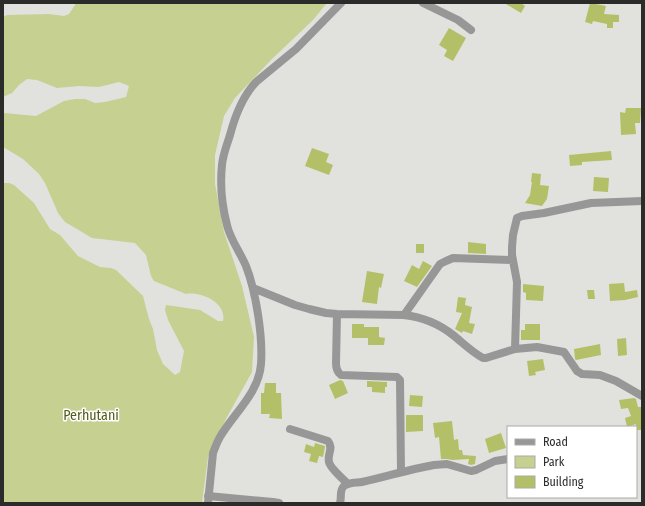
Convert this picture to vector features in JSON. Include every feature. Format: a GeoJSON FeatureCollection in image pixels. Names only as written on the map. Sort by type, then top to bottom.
{"type":"FeatureCollection","features":[{"type":"Feature","properties":{"kind":"street"},"geometry":{"type":"LineString","coordinates":[[279,503],[208,499],[213,453],[219,438],[252,392],[258,379],[261,365],[260,329],[253,288],[246,266],[227,226],[223,200],[222,164],[234,120],[246,95],[256,82],[296,49],[341,3]]}},
{"type":"Feature","properties":{"kind":"street"},"geometry":{"type":"LineString","coordinates":[[423,3],[458,20],[471,30]]}},
{"type":"Feature","properties":{"kind":"street"},"geometry":{"type":"LineString","coordinates":[[515,349],[517,282],[512,247],[516,220],[519,217],[598,202],[642,201]]}},
{"type":"Feature","properties":{"kind":"street"},"geometry":{"type":"LineString","coordinates":[[404,315],[440,264],[453,258],[513,260]]}},
{"type":"Feature","properties":{"kind":"street"},"geometry":{"type":"LineString","coordinates":[[253,288],[308,309],[326,313],[414,316],[439,326],[482,358],[515,349],[537,347],[564,352],[580,373],[600,375],[616,381],[642,396]]}},
{"type":"Feature","properties":{"kind":"street"},"geometry":{"type":"LineString","coordinates":[[337,314],[336,363],[339,373],[341,375],[397,377],[400,380],[401,472]]}},
{"type":"Feature","properties":{"kind":"street"},"geometry":{"type":"LineString","coordinates":[[290,429],[328,441],[331,446],[329,460],[330,465],[348,484]]}},
{"type":"Feature","properties":{"kind":"street"},"geometry":{"type":"LineString","coordinates":[[340,503],[342,489],[348,484],[441,464],[471,471],[495,460],[507,459]]}},
{"type":"Feature","properties":{"kind":"green space","name":"Perhutani"},"geometry":{"type":"Polygon","coordinates":[[[75,3],[327,3],[313,20],[272,59],[235,98],[224,116],[215,155],[215,184],[224,232],[242,286],[254,337],[252,372],[227,417],[208,457],[202,503],[3,503],[3,183],[14,185],[34,203],[50,229],[60,235],[78,256],[100,267],[116,270],[143,296],[153,329],[157,350],[163,364],[175,375],[180,372],[184,351],[168,320],[165,310],[166,305],[200,310],[218,321],[223,321],[221,309],[212,300],[199,294],[186,294],[154,281],[151,276],[146,255],[135,243],[92,238],[65,222],[58,213],[45,183],[39,174],[23,159],[3,147],[4,113],[36,116],[64,101],[85,99],[95,103],[126,97],[129,86],[119,82],[99,87],[79,86],[57,88],[37,80],[27,79],[12,93],[3,97],[3,17],[7,15],[49,14],[64,16],[69,14],[75,3]]]}},
{"type":"Feature","properties":{"kind":"building"},"geometry":{"type":"Polygon","coordinates":[[[504,3],[521,3],[525,6],[521,13],[504,3]]]}},
{"type":"Feature","properties":{"kind":"building"},"geometry":{"type":"Polygon","coordinates":[[[590,3],[606,6],[604,14],[619,15],[619,22],[613,22],[613,28],[607,28],[607,24],[593,21],[592,24],[585,22],[590,3]]]}},
{"type":"Feature","properties":{"kind":"building"},"geometry":{"type":"Polygon","coordinates":[[[449,28],[466,38],[453,61],[444,56],[447,50],[439,45],[449,28]]]}},
{"type":"Feature","properties":{"kind":"building"},"geometry":{"type":"Polygon","coordinates":[[[626,108],[641,108],[640,123],[635,123],[636,134],[621,135],[620,112],[625,113],[626,108]]]}},
{"type":"Feature","properties":{"kind":"building"},"geometry":{"type":"Polygon","coordinates":[[[312,148],[329,154],[326,162],[333,165],[329,175],[305,166],[312,148]]]}},
{"type":"Feature","properties":{"kind":"building"},"geometry":{"type":"Polygon","coordinates":[[[611,151],[612,160],[582,162],[582,165],[570,166],[569,155],[611,151]]]}},
{"type":"Feature","properties":{"kind":"building"},"geometry":{"type":"Polygon","coordinates":[[[532,173],[541,174],[540,185],[549,186],[547,199],[542,206],[525,203],[530,195],[532,173]]]}},
{"type":"Feature","properties":{"kind":"building"},"geometry":{"type":"Polygon","coordinates":[[[594,177],[609,178],[608,192],[593,191],[594,177]]]}},
{"type":"Feature","properties":{"kind":"building"},"geometry":{"type":"Polygon","coordinates":[[[468,242],[486,244],[486,254],[468,253],[468,242]]]}},
{"type":"Feature","properties":{"kind":"building"},"geometry":{"type":"Polygon","coordinates":[[[416,244],[424,244],[424,253],[416,253],[416,244]]]}},
{"type":"Feature","properties":{"kind":"building"},"geometry":{"type":"Polygon","coordinates":[[[423,261],[432,266],[417,287],[404,281],[412,265],[419,269],[423,261]]]}},
{"type":"Feature","properties":{"kind":"building"},"geometry":{"type":"Polygon","coordinates":[[[367,271],[384,274],[381,288],[379,287],[377,304],[362,302],[367,271]]]}},
{"type":"Feature","properties":{"kind":"building"},"geometry":{"type":"Polygon","coordinates":[[[624,283],[625,292],[637,290],[638,297],[610,301],[609,284],[624,283]]]}},
{"type":"Feature","properties":{"kind":"building"},"geometry":{"type":"Polygon","coordinates":[[[523,284],[544,286],[543,301],[526,300],[526,293],[523,292],[523,284]]]}},
{"type":"Feature","properties":{"kind":"building"},"geometry":{"type":"Polygon","coordinates":[[[587,290],[594,290],[595,299],[588,299],[587,290]]]}},
{"type":"Feature","properties":{"kind":"building"},"geometry":{"type":"Polygon","coordinates":[[[458,297],[466,298],[465,305],[472,307],[469,323],[475,324],[472,334],[463,331],[462,333],[455,329],[462,313],[456,312],[458,297]]]}},
{"type":"Feature","properties":{"kind":"building"},"geometry":{"type":"Polygon","coordinates":[[[352,324],[364,324],[364,327],[379,327],[379,337],[385,338],[384,345],[368,345],[368,338],[352,338],[352,324]]]}},
{"type":"Feature","properties":{"kind":"building"},"geometry":{"type":"Polygon","coordinates":[[[525,324],[540,324],[540,340],[521,340],[521,330],[525,330],[525,324]]]}},
{"type":"Feature","properties":{"kind":"building"},"geometry":{"type":"Polygon","coordinates":[[[626,338],[627,355],[618,356],[617,339],[626,338]]]}},
{"type":"Feature","properties":{"kind":"building"},"geometry":{"type":"Polygon","coordinates":[[[600,344],[601,355],[575,359],[574,349],[600,344]]]}},
{"type":"Feature","properties":{"kind":"building"},"geometry":{"type":"Polygon","coordinates":[[[543,359],[545,370],[535,372],[536,375],[529,376],[527,361],[543,359]]]}},
{"type":"Feature","properties":{"kind":"building"},"geometry":{"type":"Polygon","coordinates":[[[340,380],[343,381],[348,393],[335,399],[329,385],[340,380]]]}},
{"type":"Feature","properties":{"kind":"building"},"geometry":{"type":"Polygon","coordinates":[[[367,381],[387,382],[385,393],[372,392],[372,387],[367,387],[367,381]]]}},
{"type":"Feature","properties":{"kind":"building"},"geometry":{"type":"Polygon","coordinates":[[[265,383],[276,383],[276,393],[281,393],[282,419],[269,418],[270,414],[261,414],[261,393],[264,393],[265,383]]]}},
{"type":"Feature","properties":{"kind":"building"},"geometry":{"type":"Polygon","coordinates":[[[410,395],[423,396],[422,407],[409,406],[410,395]]]}},
{"type":"Feature","properties":{"kind":"building"},"geometry":{"type":"Polygon","coordinates":[[[636,399],[638,407],[642,407],[642,430],[637,430],[636,424],[627,426],[625,418],[631,416],[628,408],[621,409],[619,400],[636,399]]]}},
{"type":"Feature","properties":{"kind":"building"},"geometry":{"type":"Polygon","coordinates":[[[406,415],[423,415],[423,431],[406,432],[406,415]]]}},
{"type":"Feature","properties":{"kind":"building"},"geometry":{"type":"Polygon","coordinates":[[[452,421],[454,440],[458,439],[459,450],[462,450],[463,455],[476,456],[475,464],[468,464],[469,459],[441,459],[439,437],[435,438],[433,423],[452,421]]]}},
{"type":"Feature","properties":{"kind":"building"},"geometry":{"type":"Polygon","coordinates":[[[501,433],[506,448],[489,453],[485,439],[501,433]]]}},
{"type":"Feature","properties":{"kind":"building"},"geometry":{"type":"Polygon","coordinates":[[[315,443],[325,446],[323,457],[319,456],[317,463],[309,461],[311,454],[304,452],[306,444],[314,447],[315,443]]]}}]}
